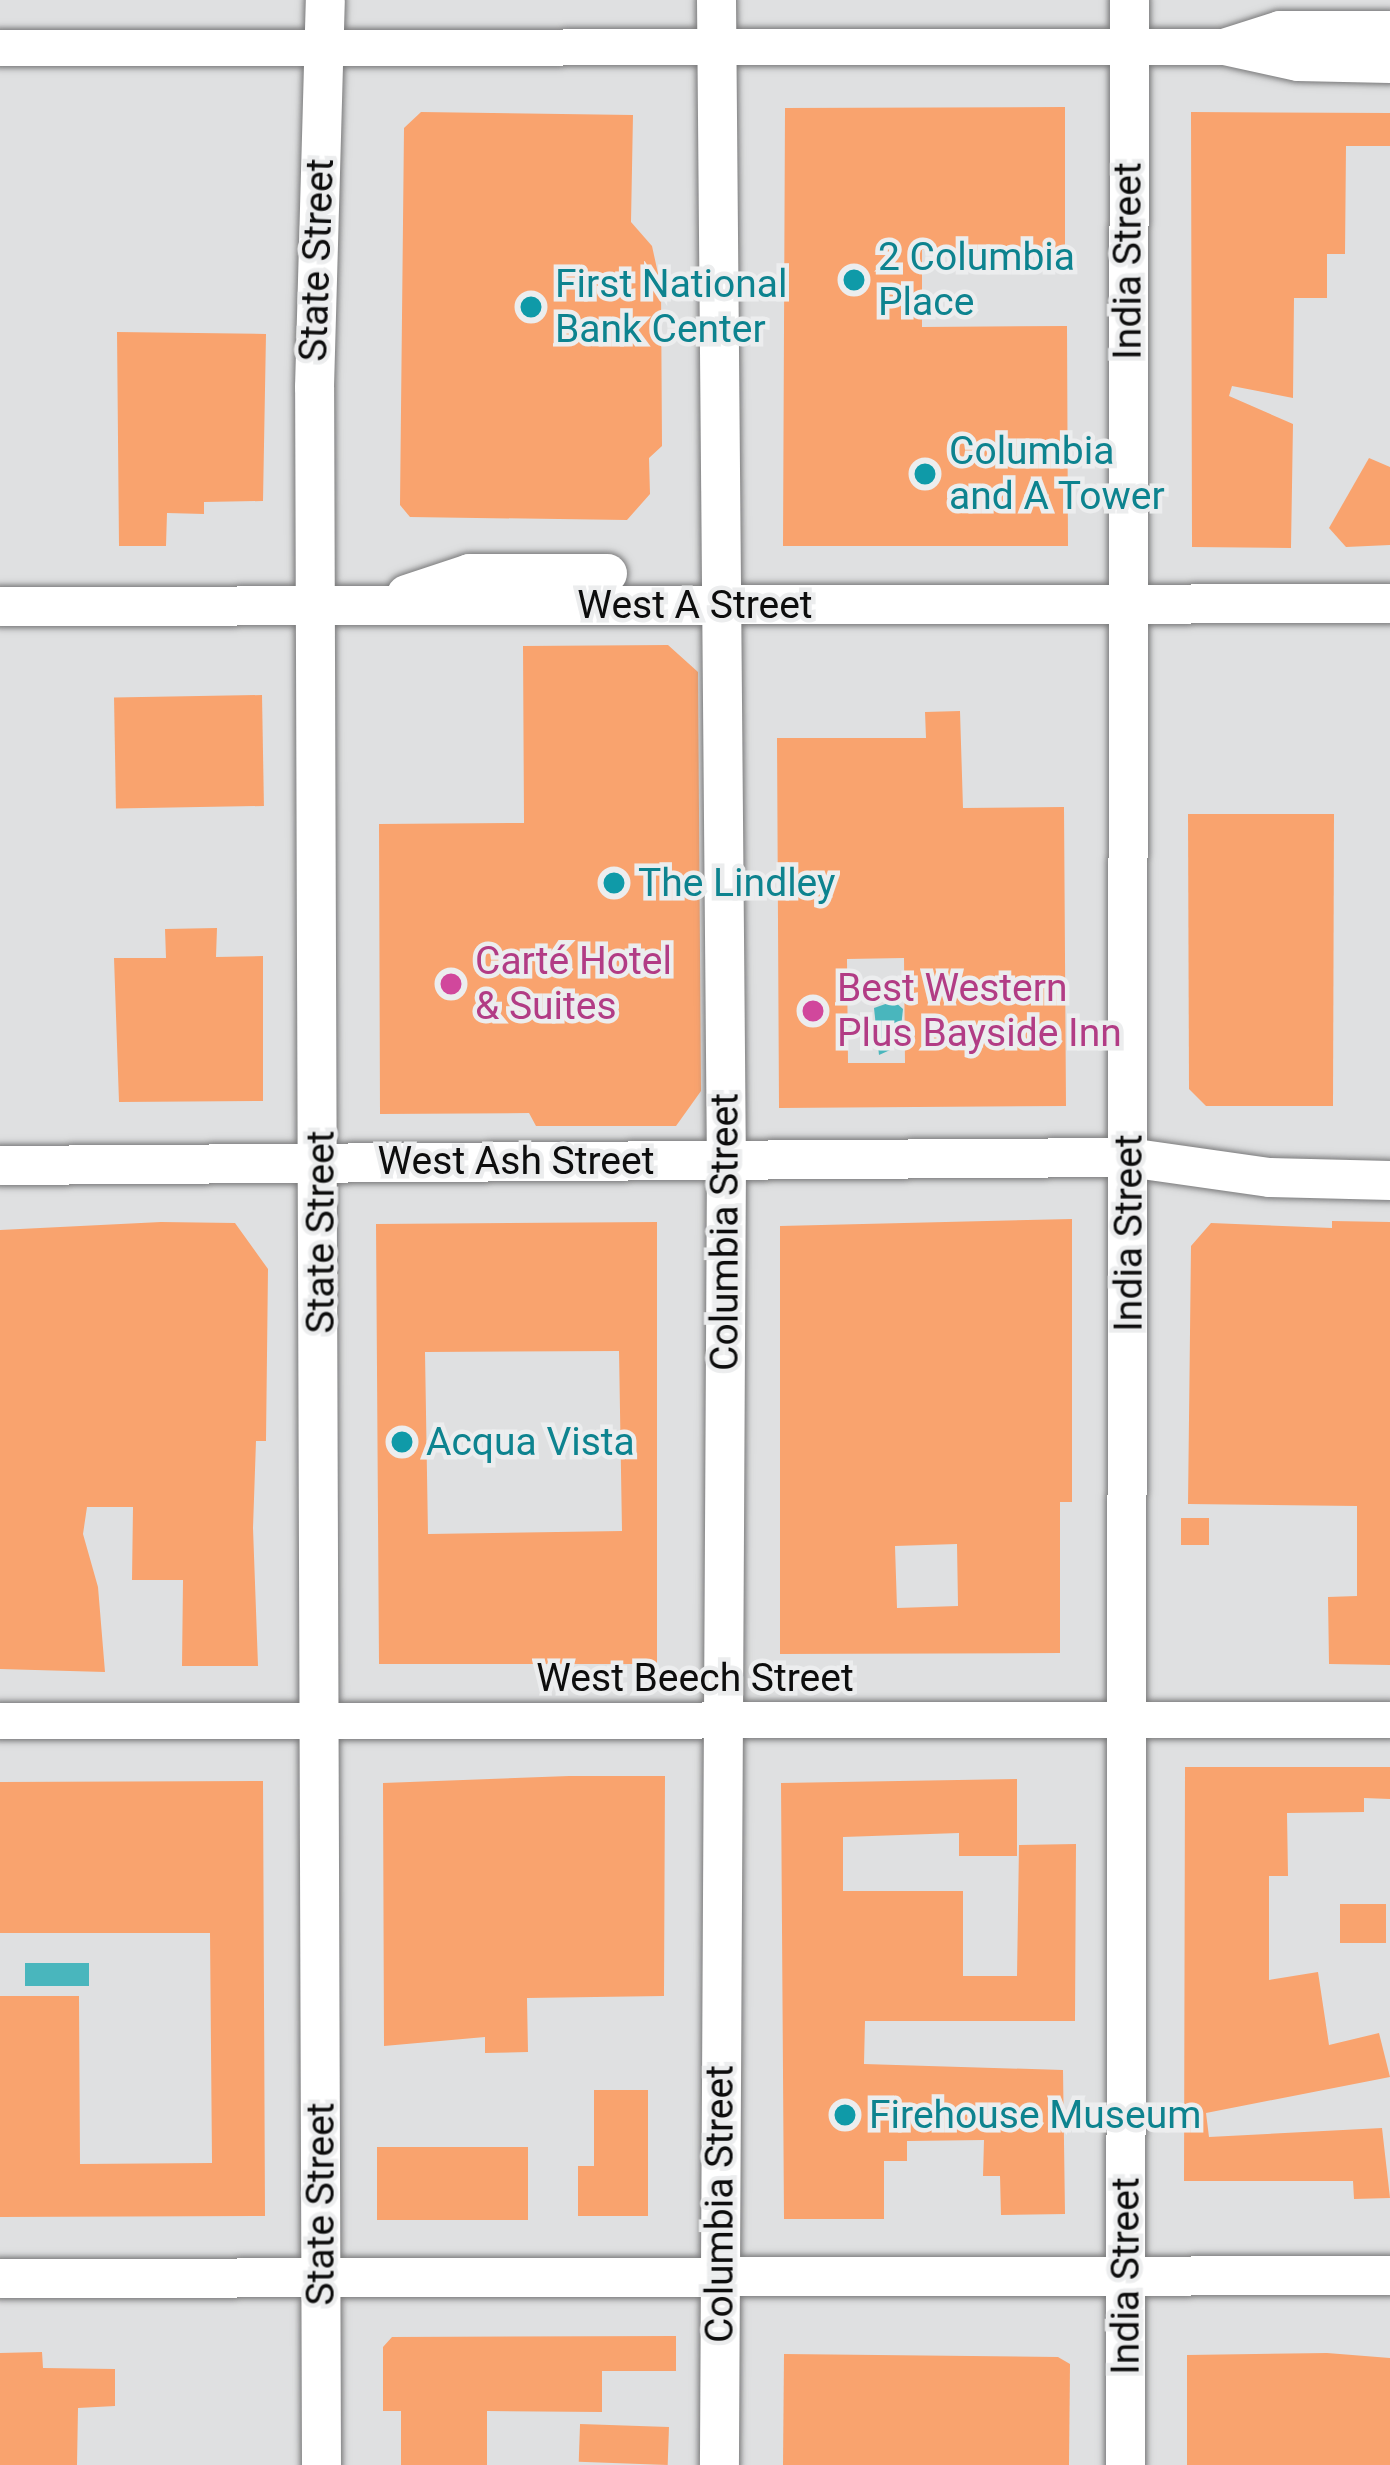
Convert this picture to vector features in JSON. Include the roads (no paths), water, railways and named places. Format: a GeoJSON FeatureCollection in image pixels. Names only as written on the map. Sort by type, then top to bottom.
{"type":"FeatureCollection","features":[{"type":"Feature","properties":{"kind":"main road","name":"State Street"},"geometry":{"type":"LineString","coordinates":[[321,2465],[322,1162],[314,232],[325,0]]}},
{"type":"Feature","properties":{"kind":"main road","name":"Columbia Street"},"geometry":{"type":"LineString","coordinates":[[716,0],[726,1160],[719,2465]]}},
{"type":"Feature","properties":{"kind":"main road","name":"India Street"},"geometry":{"type":"LineString","coordinates":[[1125,2465],[1131,1720],[1125,604],[1129,0]]}},
{"type":"Feature","properties":{"kind":"main road"},"geometry":{"type":"LineString","coordinates":[[372,606],[469,573],[607,573]]}},
{"type":"Feature","properties":{"kind":"main road","name":"West A Street"},"geometry":{"type":"LineString","coordinates":[[0,606],[1390,603]]}},
{"type":"Feature","properties":{"kind":"main road","name":"West Ash Street"},"geometry":{"type":"LineString","coordinates":[[0,1165],[1128,1156],[1269,1178],[1390,1180]]}},
{"type":"Feature","properties":{"kind":"main road"},"geometry":{"type":"LineString","coordinates":[[0,2278],[1390,2275]]}},
{"type":"Feature","properties":{"kind":"street"},"geometry":{"type":"LineString","coordinates":[[1224,47],[1280,29],[1390,29]]}},
{"type":"Feature","properties":{"kind":"street"},"geometry":{"type":"LineString","coordinates":[[0,48],[1224,47],[1298,63],[1390,65]]}},
{"type":"Feature","properties":{"kind":"street","name":"West Beech Street"},"geometry":{"type":"LineString","coordinates":[[0,1721],[1390,1720]]}},
{"type":"Feature","properties":{"kind":"water"},"geometry":{"type":"Polygon","coordinates":[[[894,1001],[903,1009],[899,1046],[879,1055],[874,1008],[894,1001]]]}},
{"type":"Feature","properties":{"kind":"water"},"geometry":{"type":"Polygon","coordinates":[[[25,1963],[89,1963],[89,1986],[25,1986],[25,1963]]]}},
{"type":"Feature","properties":{"kind":"place","name":"2 Columbia Place"},"geometry":{"type":"Point","coordinates":[854,280]}},
{"type":"Feature","properties":{"kind":"place","name":"First National Bank Center"},"geometry":{"type":"Point","coordinates":[531,307]}},
{"type":"Feature","properties":{"kind":"place","name":"Columbia and A Tower"},"geometry":{"type":"Point","coordinates":[925,474]}},
{"type":"Feature","properties":{"kind":"place","name":"The Lindley"},"geometry":{"type":"Point","coordinates":[614,883]}},
{"type":"Feature","properties":{"kind":"place","name":"Carté Hotel & Suites"},"geometry":{"type":"Point","coordinates":[451,984]}},
{"type":"Feature","properties":{"kind":"place","name":"Best Western Plus Bayside Inn"},"geometry":{"type":"Point","coordinates":[813,1011]}},
{"type":"Feature","properties":{"kind":"place","name":"Acqua Vista"},"geometry":{"type":"Point","coordinates":[402,1442]}},
{"type":"Feature","properties":{"kind":"place","name":"Firehouse Museum"},"geometry":{"type":"Point","coordinates":[845,2115]}}]}
